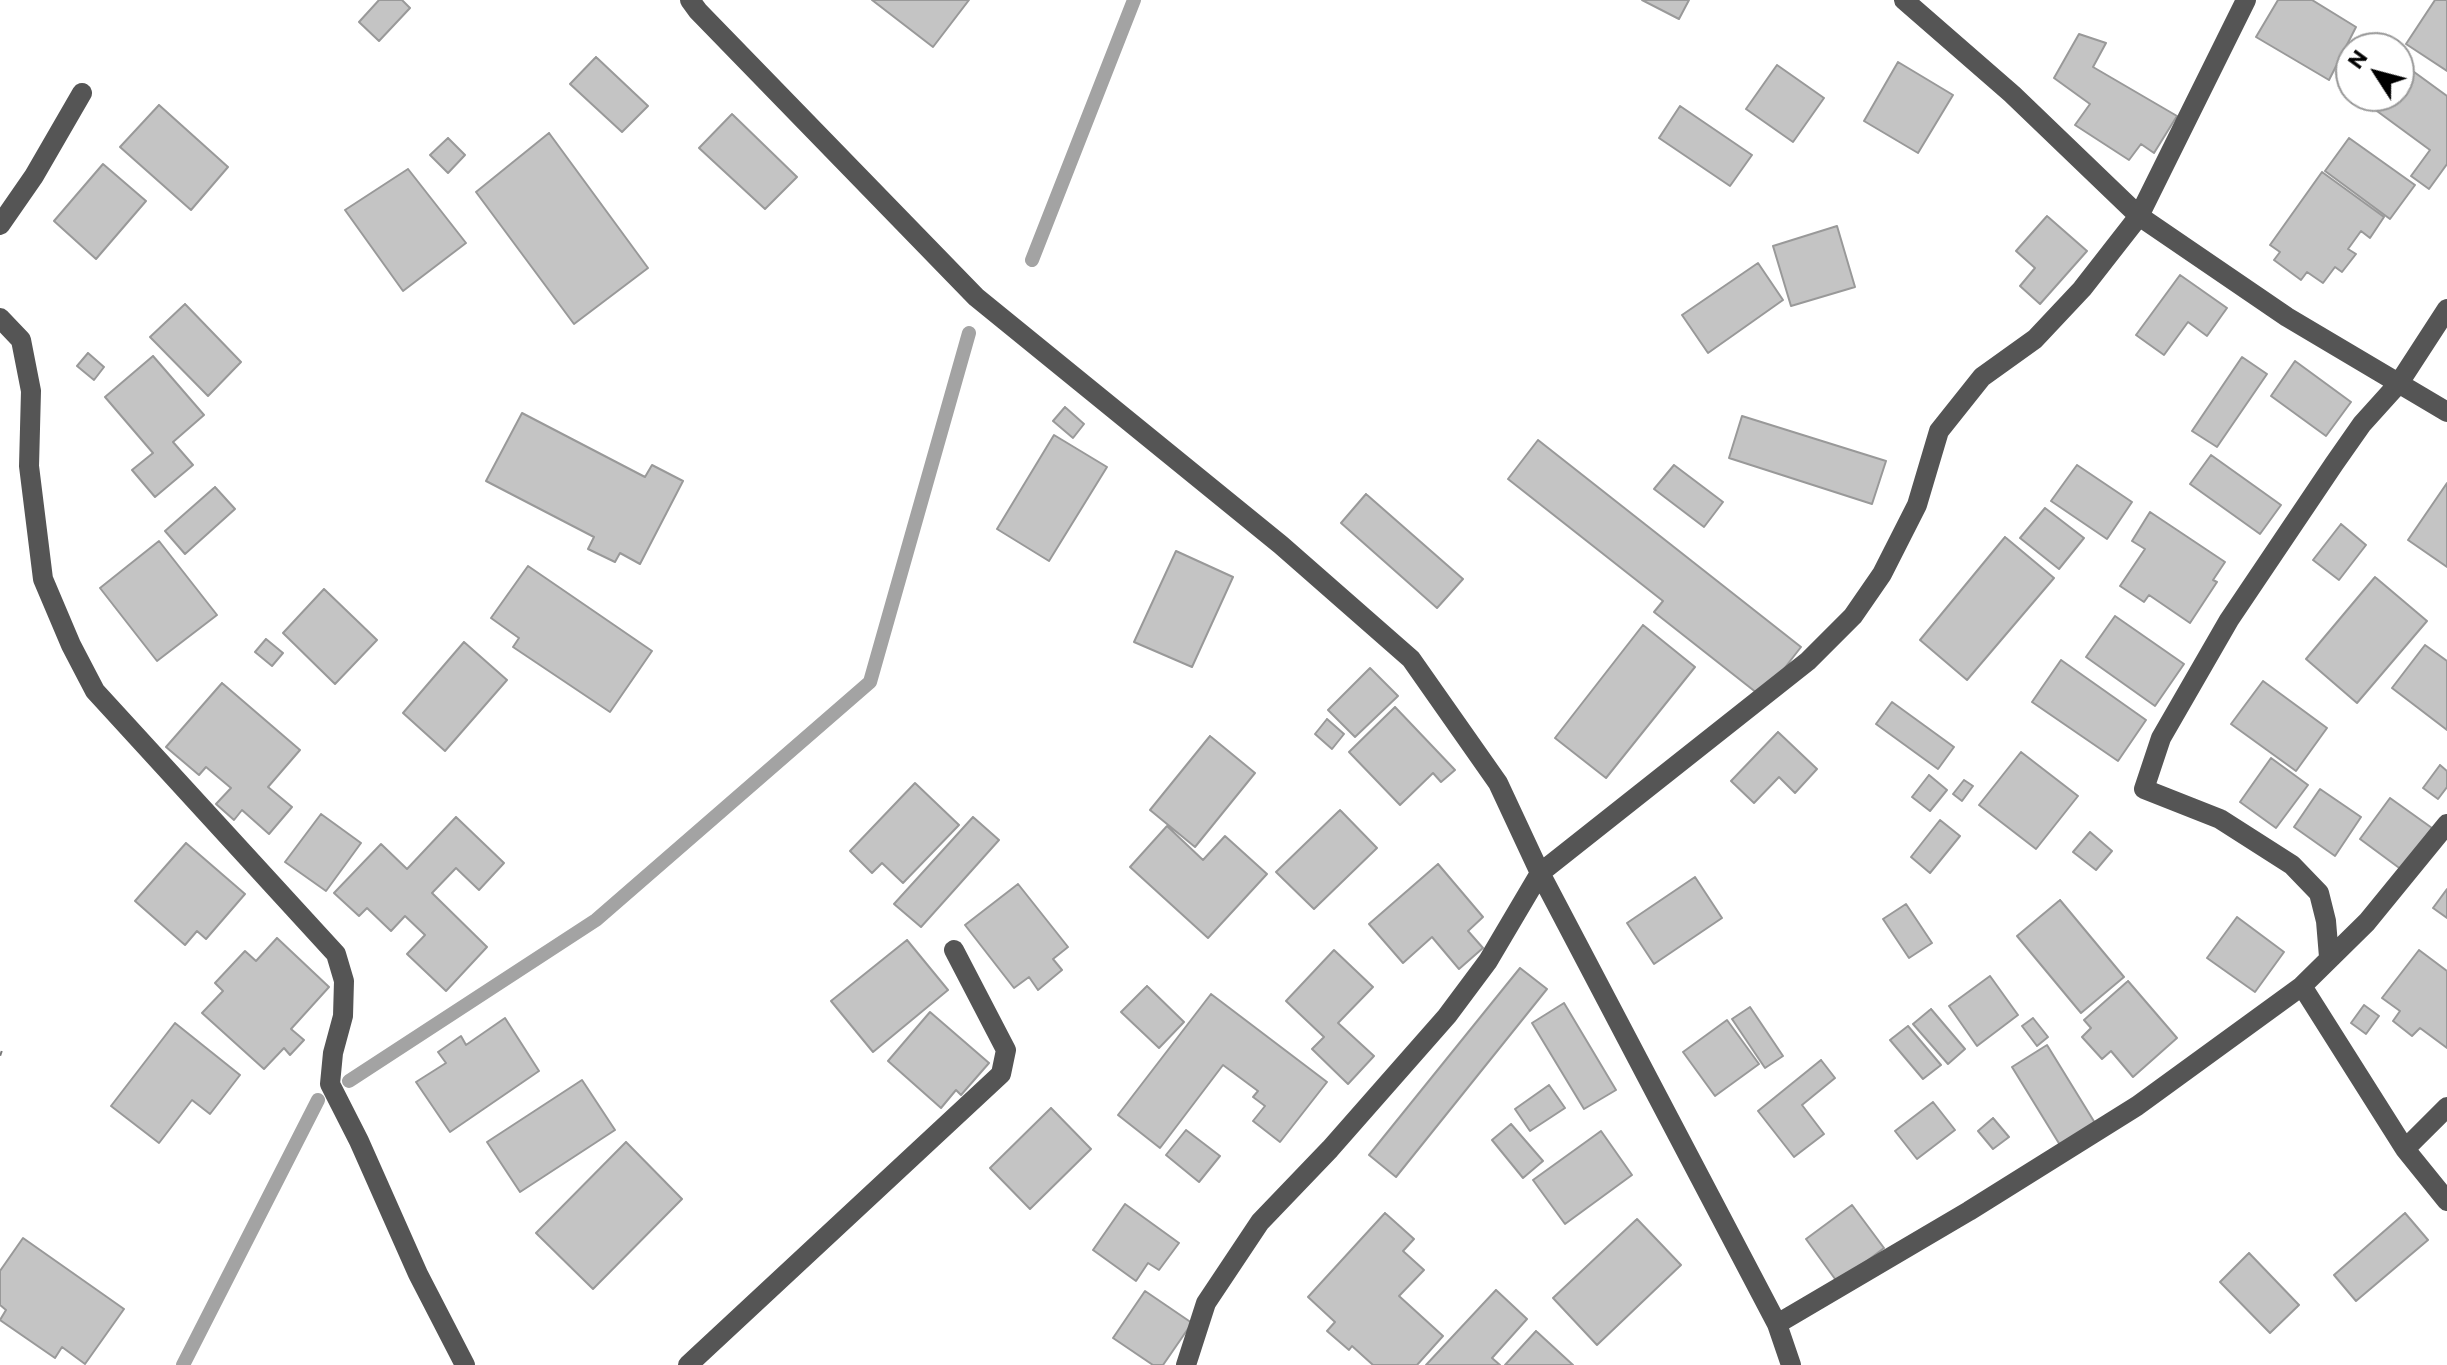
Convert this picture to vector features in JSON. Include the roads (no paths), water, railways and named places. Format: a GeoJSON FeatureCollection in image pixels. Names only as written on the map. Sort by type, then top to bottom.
{"type":"FeatureCollection","features":[{"type":"Feature","properties":{"kind":"street"},"geometry":{"type":"LineString","coordinates":[[690,0],[976,297],[1281,545],[1411,659],[1498,783],[1540,873],[1777,1324],[1791,1365]]}},
{"type":"Feature","properties":{"kind":"street"},"geometry":{"type":"LineString","coordinates":[[1186,1365],[1206,1303],[1260,1222],[1330,1149],[1447,1016],[1488,961],[1540,873],[1808,661],[1853,616],[1882,574],[1917,505],[1939,431],[1982,377],[2035,339],[2073,299],[2139,216],[2246,0]]}},
{"type":"Feature","properties":{"kind":"street"},"geometry":{"type":"LineString","coordinates":[[1911,2],[2139,216],[2287,317],[2447,412]]}},
{"type":"Feature","properties":{"kind":"street"},"geometry":{"type":"LineString","coordinates":[[0,225],[34,176],[82,93]]}},
{"type":"Feature","properties":{"kind":"street"},"geometry":{"type":"LineString","coordinates":[[2329,957],[2326,921],[2319,893],[2292,865],[2220,819],[2144,789],[2161,738],[2229,620],[2362,424],[2399,383],[2447,309]]}},
{"type":"Feature","properties":{"kind":"street"},"geometry":{"type":"LineString","coordinates":[[0,318],[21,340],[31,391],[29,466],[43,579],[71,645],[95,691],[336,954],[344,981],[343,1016],[333,1053],[330,1084],[418,1274],[465,1365]]}},
{"type":"Feature","properties":{"kind":"street"},"geometry":{"type":"LineString","coordinates":[[1777,1324],[1969,1211],[2137,1106],[2302,986],[2367,922],[2447,824]]}},
{"type":"Feature","properties":{"kind":"street"},"geometry":{"type":"LineString","coordinates":[[688,1365],[1001,1074],[1006,1050],[954,950]]}},
{"type":"Feature","properties":{"kind":"street"},"geometry":{"type":"LineString","coordinates":[[2302,986],[2405,1149],[2447,1201]]}},
{"type":"Feature","properties":{"kind":"street"},"geometry":{"type":"LineString","coordinates":[[2405,1149],[2447,1107]]}},
{"type":"Feature","properties":{"kind":"waterway"},"geometry":{"type":"LineString","coordinates":[[1032,260],[1134,0]]}},
{"type":"Feature","properties":{"kind":"waterway"},"geometry":{"type":"LineString","coordinates":[[349,1081],[596,920],[870,682],[969,333]]}},
{"type":"Feature","properties":{"kind":"waterway"},"geometry":{"type":"LineString","coordinates":[[183,1365],[318,1100]]}}]}
